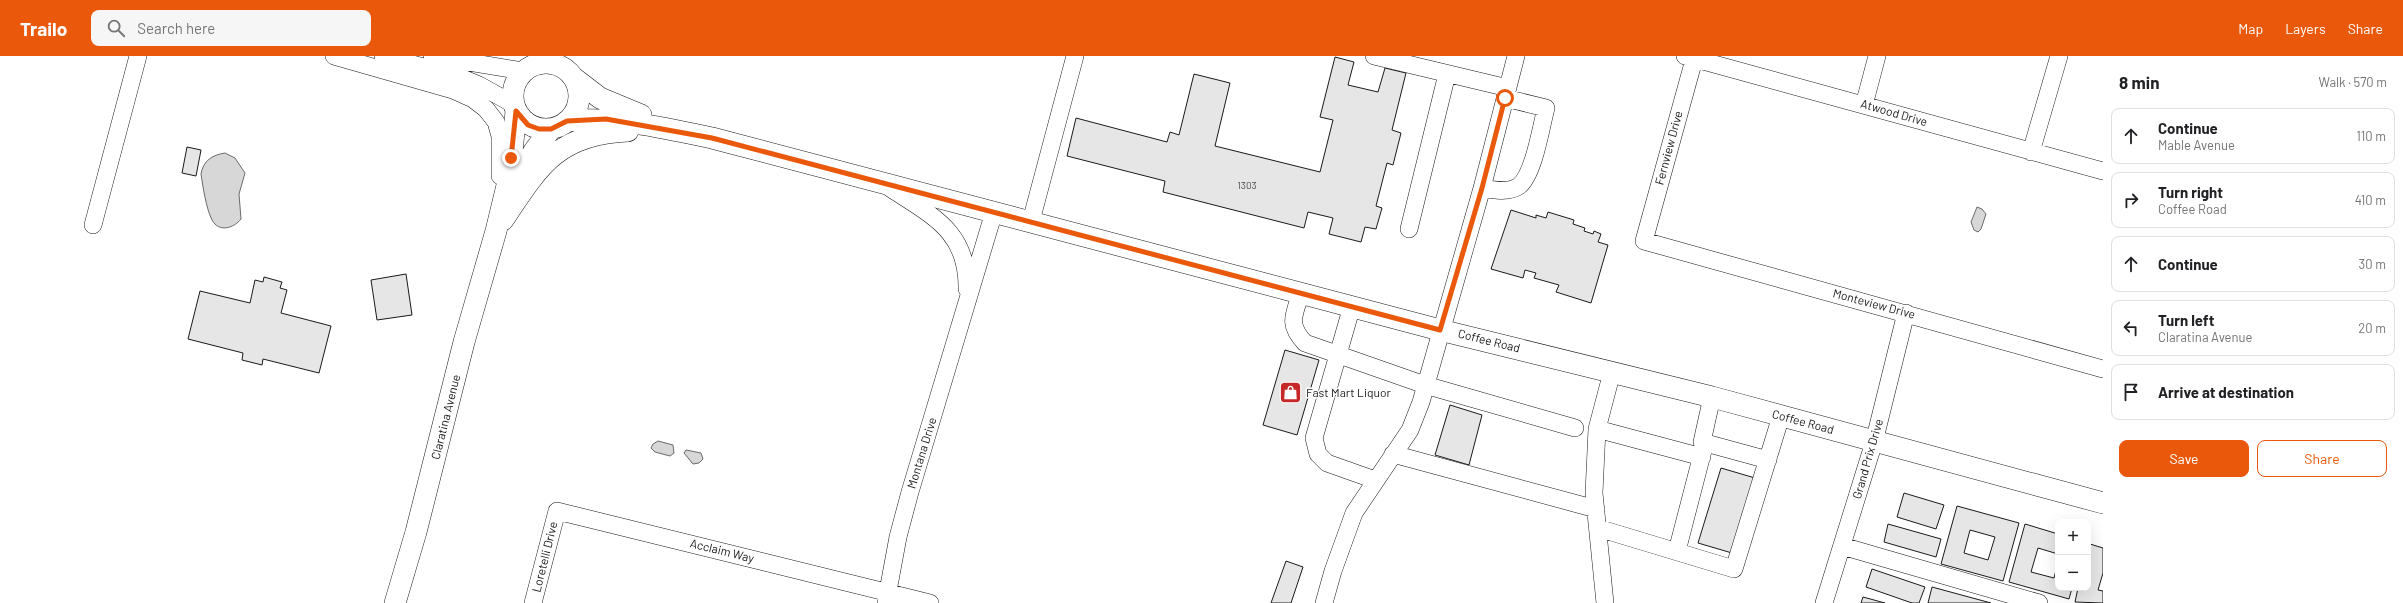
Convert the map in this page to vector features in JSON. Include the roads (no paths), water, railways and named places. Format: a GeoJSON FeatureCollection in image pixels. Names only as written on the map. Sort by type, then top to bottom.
{"type":"FeatureCollection","features":[{"type":"Feature","properties":{"kind":"main road"},"geometry":{"type":"LineString","coordinates":[[548,62],[571,69],[579,98],[576,109],[559,125],[539,129],[528,125],[515,108],[512,95],[514,84],[529,65],[548,62]]}},
{"type":"Feature","properties":{"kind":"main road","name":"Coffee Road"},"geometry":{"type":"LineString","coordinates":[[571,69],[600,98],[622,108],[712,138]]}},
{"type":"Feature","properties":{"kind":"main road","name":"Claratina Avenue"},"geometry":{"type":"LineString","coordinates":[[395,603],[418,526],[464,342],[496,231],[510,173],[515,108]]}},
{"type":"Feature","properties":{"kind":"main road","name":"Coffee Road"},"geometry":{"type":"LineString","coordinates":[[559,125],[590,119],[624,121],[712,138],[1440,330],[1712,397],[2103,503]]}},
{"type":"Feature","properties":{"kind":"main road","name":"Claratina Avenue"},"geometry":{"type":"LineString","coordinates":[[496,231],[526,163],[559,125]]}},
{"type":"Feature","properties":{"kind":"main road"},"geometry":{"type":"LineString","coordinates":[[496,231],[539,168],[570,144],[607,132],[632,131],[712,138]]}},
{"type":"Feature","properties":{"kind":"street"},"geometry":{"type":"LineString","coordinates":[[93,226],[138,56]]}},
{"type":"Feature","properties":{"kind":"street"},"geometry":{"type":"LineString","coordinates":[[334,56],[453,90],[473,99],[486,109],[496,122],[500,136],[501,156],[496,231]]}},
{"type":"Feature","properties":{"kind":"street"},"geometry":{"type":"LineString","coordinates":[[383,56],[460,77],[479,85],[515,108]]}},
{"type":"Feature","properties":{"kind":"street"},"geometry":{"type":"LineString","coordinates":[[432,56],[529,65]]}},
{"type":"Feature","properties":{"kind":"street"},"geometry":{"type":"LineString","coordinates":[[1031,221],[1075,56]]}},
{"type":"Feature","properties":{"kind":"street"},"geometry":{"type":"LineString","coordinates":[[1374,56],[1447,74],[1546,108],[1528,176],[1518,186],[1502,191],[1482,188]]}},
{"type":"Feature","properties":{"kind":"street"},"geometry":{"type":"LineString","coordinates":[[1324,603],[1333,571],[1354,513],[1410,430],[1425,385],[1482,188],[1516,56]]}},
{"type":"Feature","properties":{"kind":"street"},"geometry":{"type":"LineString","coordinates":[[1864,105],[1877,56]]}},
{"type":"Feature","properties":{"kind":"street"},"geometry":{"type":"LineString","coordinates":[[2031,152],[2059,56]]}},
{"type":"Feature","properties":{"kind":"street","name":"Atwood Drive"},"geometry":{"type":"LineString","coordinates":[[1691,57],[2103,171]]}},
{"type":"Feature","properties":{"kind":"street","name":"Fernview Drive"},"geometry":{"type":"LineString","coordinates":[[1644,241],[1691,57]]}},
{"type":"Feature","properties":{"kind":"street"},"geometry":{"type":"LineString","coordinates":[[1409,229],[1447,74]]}},
{"type":"Feature","properties":{"kind":"street","name":"Montana Drive"},"geometry":{"type":"LineString","coordinates":[[881,182],[930,215],[950,232],[964,256],[967,275],[966,306]]}},
{"type":"Feature","properties":{"kind":"street","name":"Montana Drive"},"geometry":{"type":"LineString","coordinates":[[886,597],[910,492],[994,212]]}},
{"type":"Feature","properties":{"kind":"street","name":"Monteview Drive"},"geometry":{"type":"LineString","coordinates":[[1644,241],[2103,369]]}},
{"type":"Feature","properties":{"kind":"street"},"geometry":{"type":"LineString","coordinates":[[1301,293],[1292,322],[1296,333],[1305,343],[1425,385],[1575,428]]}},
{"type":"Feature","properties":{"kind":"street"},"geometry":{"type":"LineString","coordinates":[[1352,306],[1314,438],[1318,454],[1327,463],[1375,480]]}},
{"type":"Feature","properties":{"kind":"street","name":"Grand Prix Drive"},"geometry":{"type":"LineString","coordinates":[[1824,603],[1874,442],[1906,313]]}},
{"type":"Feature","properties":{"kind":"street"},"geometry":{"type":"LineString","coordinates":[[1605,603],[1594,493],[1598,429],[1612,372]]}},
{"type":"Feature","properties":{"kind":"street"},"geometry":{"type":"LineString","coordinates":[[1677,551],[1704,450],[1702,442],[1712,397]]}},
{"type":"Feature","properties":{"kind":"street"},"geometry":{"type":"LineString","coordinates":[[1598,528],[1734,569],[1781,416]]}},
{"type":"Feature","properties":{"kind":"street"},"geometry":{"type":"LineString","coordinates":[[1598,429],[1704,450],[1768,460]]}},
{"type":"Feature","properties":{"kind":"street"},"geometry":{"type":"LineString","coordinates":[[1393,454],[1596,509]]}},
{"type":"Feature","properties":{"kind":"street","name":"Acclaim Way"},"geometry":{"type":"LineString","coordinates":[[557,511],[886,597],[930,603]]}},
{"type":"Feature","properties":{"kind":"street","name":"Loretelli Drive"},"geometry":{"type":"LineString","coordinates":[[533,603],[557,511]]}},
{"type":"Feature","properties":{"kind":"street"},"geometry":{"type":"LineString","coordinates":[[1842,546],[2039,603]]}},
{"type":"Feature","properties":{"kind":"place","name":"Fast Mart Liquor"},"geometry":{"type":"Point","coordinates":[1291,393]}}]}
